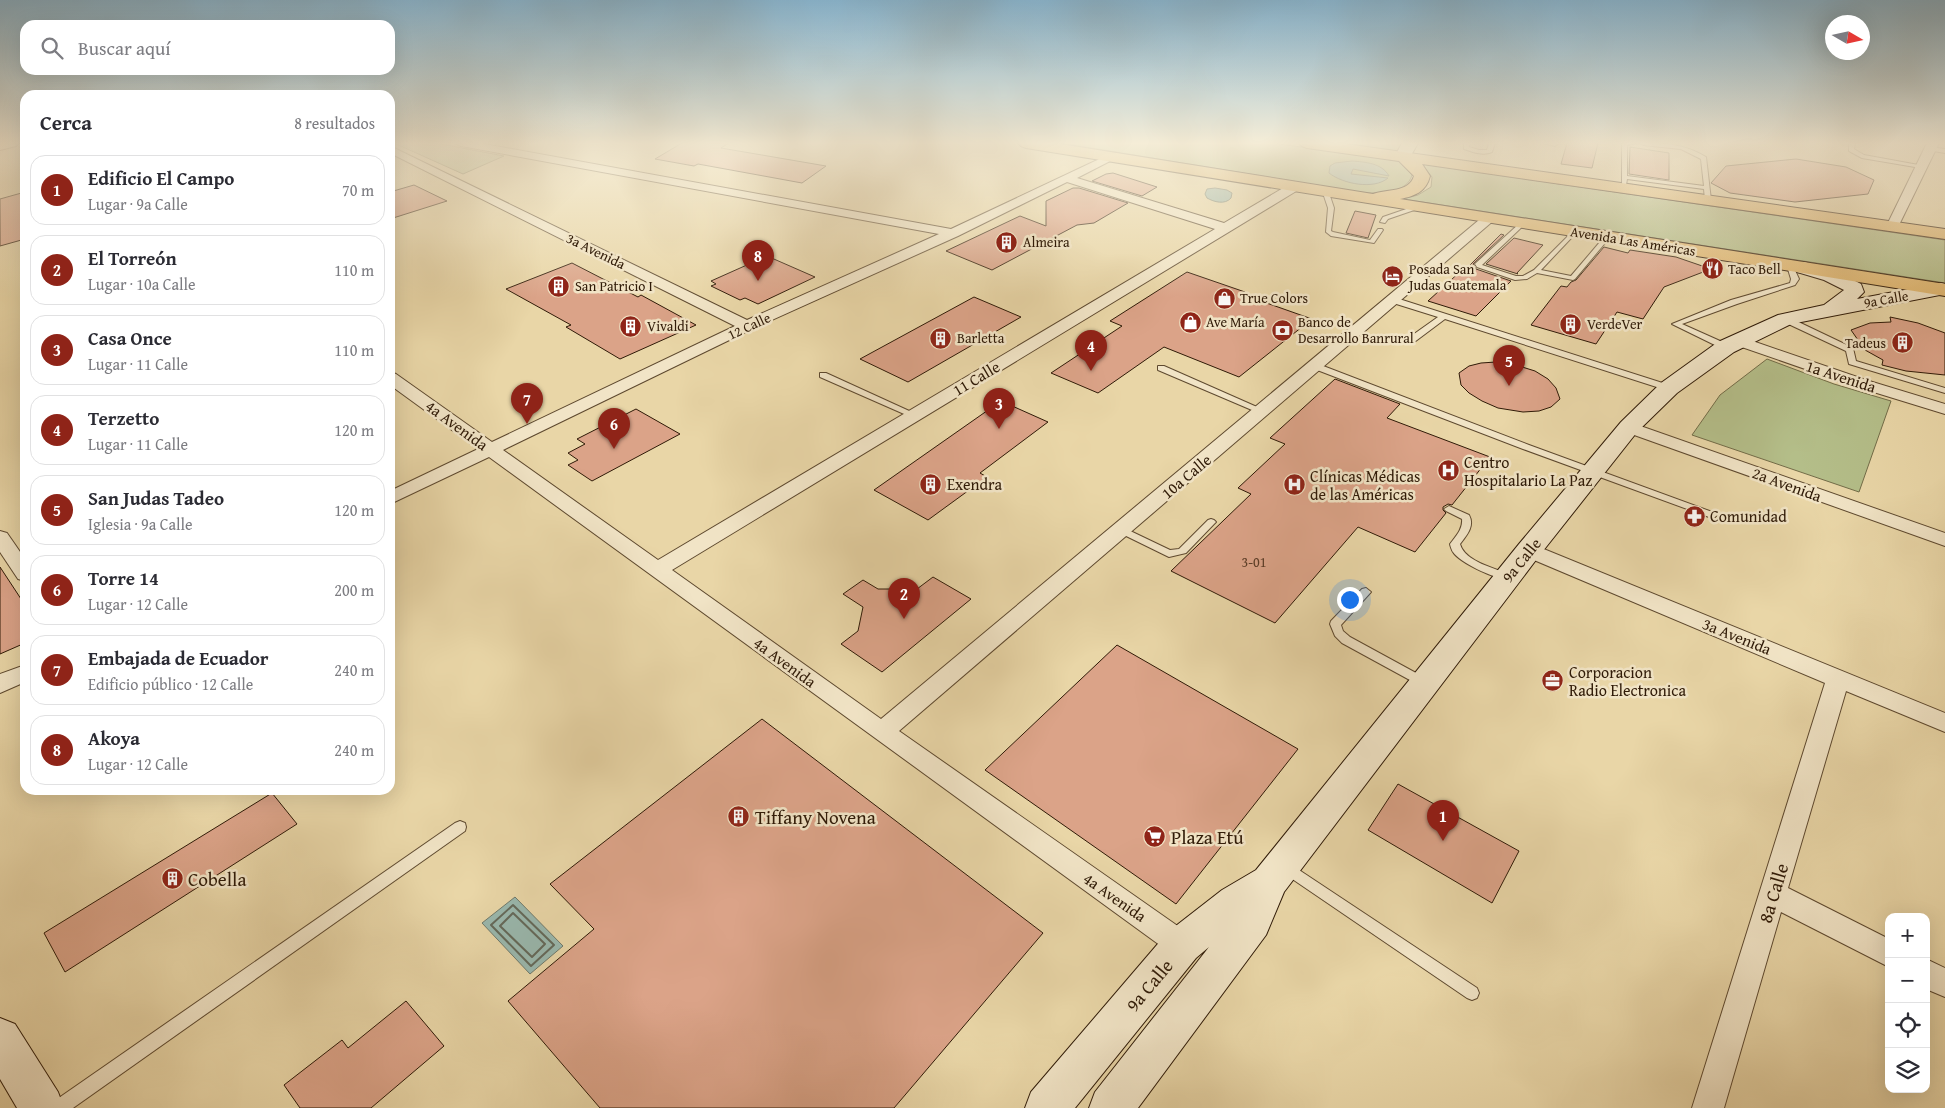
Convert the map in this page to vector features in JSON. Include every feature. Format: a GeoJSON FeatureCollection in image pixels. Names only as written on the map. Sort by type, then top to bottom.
{"type":"FeatureCollection","features":[{"type":"Feature","properties":{"kind":"main road","name":"Avenida Las Américas"},"geometry":{"type":"LineString","coordinates":[[1340,195],[1943,290]]}},
{"type":"Feature","properties":{"kind":"main road"},"geometry":{"type":"LineString","coordinates":[[1351,196],[1398,195]]}},
{"type":"Feature","properties":{"kind":"main road"},"geometry":{"type":"LineString","coordinates":[[1711,195],[1892,227],[1945,234]]}},
{"type":"Feature","properties":{"kind":"street","name":"3a Avenida"},"geometry":{"type":"LineString","coordinates":[[484,195],[747,326]]}},
{"type":"Feature","properties":{"kind":"street"},"geometry":{"type":"LineString","coordinates":[[747,195],[953,232]]}},
{"type":"Feature","properties":{"kind":"street","name":"12 Calle"},"geometry":{"type":"LineString","coordinates":[[395,496],[747,326],[1031,195]]}},
{"type":"Feature","properties":{"kind":"street"},"geometry":{"type":"LineString","coordinates":[[1119,195],[1226,228]]}},
{"type":"Feature","properties":{"kind":"street","name":"11 Calle"},"geometry":{"type":"LineString","coordinates":[[657,570],[1281,195]]}},
{"type":"Feature","properties":{"kind":"street"},"geometry":{"type":"LineString","coordinates":[[1892,227],[1907,195]]}},
{"type":"Feature","properties":{"kind":"street","name":"10a Calle"},"geometry":{"type":"LineString","coordinates":[[882,732],[1489,218]]}},
{"type":"Feature","properties":{"kind":"street","name":"9a Calle"},"geometry":{"type":"LineString","coordinates":[[1797,267],[1831,276],[1854,288],[1854,292],[1832,309]]}},
{"type":"Feature","properties":{"kind":"street","name":"9a Calle"},"geometry":{"type":"LineString","coordinates":[[1111,1108],[1252,922],[1275,873],[1507,577],[1592,472],[1630,427],[1669,388],[1732,344],[1785,319],[1943,290]]}},
{"type":"Feature","properties":{"kind":"street","name":"1a Avenida"},"geometry":{"type":"LineString","coordinates":[[1732,344],[1945,408]]}},
{"type":"Feature","properties":{"kind":"street","name":"4a Avenida"},"geometry":{"type":"LineString","coordinates":[[395,381],[882,732],[1182,945]]}},
{"type":"Feature","properties":{"kind":"street","name":"2a Avenida"},"geometry":{"type":"LineString","coordinates":[[1630,427],[1945,540]]}},
{"type":"Feature","properties":{"kind":"street"},"geometry":{"type":"LineString","coordinates":[[0,537],[20,567]]}},
{"type":"Feature","properties":{"kind":"street","name":"3a Avenida"},"geometry":{"type":"LineString","coordinates":[[1529,550],[1945,723]]}},
{"type":"Feature","properties":{"kind":"street"},"geometry":{"type":"LineString","coordinates":[[0,684],[20,676]]}},
{"type":"Feature","properties":{"kind":"street","name":"8a Calle"},"geometry":{"type":"LineString","coordinates":[[1708,1108],[1838,678]]}},
{"type":"Feature","properties":{"kind":"street","name":"9a Calle"},"geometry":{"type":"LineString","coordinates":[[1048,1108],[1182,945],[1235,902],[1275,873]]}},
{"type":"Feature","properties":{"kind":"street"},"geometry":{"type":"LineString","coordinates":[[1773,894],[1885,952]]}},
{"type":"Feature","properties":{"kind":"street"},"geometry":{"type":"LineString","coordinates":[[1182,945],[1187,978],[1186,1011]]}},
{"type":"Feature","properties":{"kind":"street"},"geometry":{"type":"LineString","coordinates":[[1930,975],[1945,983]]}},
{"type":"Feature","properties":{"kind":"street"},"geometry":{"type":"LineString","coordinates":[[0,1039],[42,1108]]}},
{"type":"Feature","properties":{"kind":"lane"},"geometry":{"type":"LineString","coordinates":[[1326,195],[1330,208],[1328,231],[1331,234],[1372,242],[1380,230]]}},
{"type":"Feature","properties":{"kind":"lane"},"geometry":{"type":"LineString","coordinates":[[1383,222],[1385,218],[1418,207]]}},
{"type":"Feature","properties":{"kind":"lane"},"geometry":{"type":"LineString","coordinates":[[1522,224],[1478,264],[1482,268],[1525,278],[1536,271],[1574,232]]}},
{"type":"Feature","properties":{"kind":"lane"},"geometry":{"type":"LineString","coordinates":[[1536,271],[1573,278],[1606,237]]}},
{"type":"Feature","properties":{"kind":"lane"},"geometry":{"type":"LineString","coordinates":[[1732,344],[1676,324],[1734,302],[1793,284],[1797,267]]}},
{"type":"Feature","properties":{"kind":"lane"},"geometry":{"type":"LineString","coordinates":[[1393,300],[1669,388]]}},
{"type":"Feature","properties":{"kind":"lane"},"geometry":{"type":"LineString","coordinates":[[1410,341],[1444,316]]}},
{"type":"Feature","properties":{"kind":"lane"},"geometry":{"type":"LineString","coordinates":[[1785,319],[1850,350],[1852,362],[1945,391]]}},
{"type":"Feature","properties":{"kind":"lane"},"geometry":{"type":"LineString","coordinates":[[1315,366],[1592,472],[1712,515]]}},
{"type":"Feature","properties":{"kind":"lane"},"geometry":{"type":"LineString","coordinates":[[1162,368],[1262,411]]}},
{"type":"Feature","properties":{"kind":"lane"},"geometry":{"type":"LineString","coordinates":[[823,375],[914,415]]}},
{"type":"Feature","properties":{"kind":"lane"},"geometry":{"type":"LineString","coordinates":[[1449,509],[1466,517],[1467,520],[1467,525],[1455,544],[1461,557],[1507,577]]}},
{"type":"Feature","properties":{"kind":"lane"},"geometry":{"type":"LineString","coordinates":[[1121,530],[1169,554],[1176,554],[1182,551],[1212,522]]}},
{"type":"Feature","properties":{"kind":"lane"},"geometry":{"type":"LineString","coordinates":[[1366,592],[1335,624],[1339,633],[1353,645],[1424,683]]}},
{"type":"Feature","properties":{"kind":"lane"},"geometry":{"type":"LineString","coordinates":[[59,1108],[460,827]]}},
{"type":"Feature","properties":{"kind":"lane"},"geometry":{"type":"LineString","coordinates":[[1275,873],[1472,993]]}},
{"type":"Feature","properties":{"kind":"green space"},"geometry":{"type":"Polygon","coordinates":[[[1418,195],[1633,195],[1945,240],[1945,283],[1403,199],[1418,195]]]}},
{"type":"Feature","properties":{"kind":"green space"},"geometry":{"type":"Polygon","coordinates":[[[1767,359],[1834,384],[1891,401],[1859,492],[1692,435],[1720,395],[1767,359]]]}},
{"type":"Feature","properties":{"kind":"water"},"geometry":{"type":"Polygon","coordinates":[[[1205,195],[1232,195],[1226,202],[1216,202],[1207,198],[1205,195]]]}},
{"type":"Feature","properties":{"kind":"water"},"geometry":{"type":"Polygon","coordinates":[[[515,897],[563,946],[530,974],[482,923],[515,897]]]}},
{"type":"Feature","properties":{"kind":"building"},"geometry":{"type":"Polygon","coordinates":[[[20,195],[20,240],[0,246],[0,199],[20,195]]]}},
{"type":"Feature","properties":{"kind":"building"},"geometry":{"type":"Polygon","coordinates":[[[395,195],[434,195],[447,201],[395,217],[395,195]]]}},
{"type":"Feature","properties":{"kind":"building"},"geometry":{"type":"Polygon","coordinates":[[[1059,195],[1101,195],[1128,203],[1094,223],[1077,225],[992,270],[946,251],[1020,216],[1046,226],[1046,201],[1059,195]]]}},
{"type":"Feature","properties":{"kind":"building"},"geometry":{"type":"Polygon","coordinates":[[[1742,195],[1862,195],[1795,202],[1742,195]]]}},
{"type":"Feature","properties":{"kind":"building"},"geometry":{"type":"Polygon","coordinates":[[[1355,211],[1376,215],[1368,238],[1346,233],[1355,211]]]}},
{"type":"Feature","properties":{"kind":"building"},"geometry":{"type":"Polygon","coordinates":[[[1501,234],[1504,235],[1473,264],[1476,269],[1511,281],[1476,316],[1428,301],[1463,269],[1465,270],[1501,234]]]}},
{"type":"Feature","properties":{"kind":"building"},"geometry":{"type":"Polygon","coordinates":[[[1514,238],[1543,245],[1518,274],[1486,264],[1514,238]]]}},
{"type":"Feature","properties":{"kind":"building"},"geometry":{"type":"Polygon","coordinates":[[[1604,247],[1628,253],[1630,250],[1676,257],[1711,269],[1664,287],[1643,319],[1617,312],[1596,344],[1531,325],[1561,286],[1567,287],[1576,280],[1604,247]]]}},
{"type":"Feature","properties":{"kind":"building"},"geometry":{"type":"Polygon","coordinates":[[[767,256],[815,277],[758,304],[745,298],[740,300],[711,286],[716,284],[711,281],[767,256]]]}},
{"type":"Feature","properties":{"kind":"building"},"geometry":{"type":"Polygon","coordinates":[[[572,263],[638,297],[641,295],[696,325],[620,359],[566,327],[571,325],[506,289],[572,263]]]}},
{"type":"Feature","properties":{"kind":"building"},"geometry":{"type":"Polygon","coordinates":[[[1187,272],[1245,292],[1241,294],[1312,319],[1239,377],[1164,347],[1098,393],[1051,373],[1122,326],[1110,321],[1187,272]]]}},
{"type":"Feature","properties":{"kind":"building","name":"Barletta"},"geometry":{"type":"Polygon","coordinates":[[[974,297],[1021,317],[908,382],[860,359],[974,297]]]}},
{"type":"Feature","properties":{"kind":"building","name":"Tadeus"},"geometry":{"type":"Polygon","coordinates":[[[1890,317],[1918,323],[1945,333],[1945,375],[1906,371],[1882,365],[1883,360],[1865,350],[1851,330],[1870,323],[1891,322],[1890,317]]]}},
{"type":"Feature","properties":{"kind":"building"},"geometry":{"type":"Polygon","coordinates":[[[1496,362],[1535,371],[1548,379],[1556,388],[1560,399],[1551,407],[1539,411],[1523,412],[1498,408],[1469,393],[1461,385],[1459,373],[1469,366],[1496,362]]]}},
{"type":"Feature","properties":{"kind":"building"},"geometry":{"type":"Polygon","coordinates":[[[1335,379],[1400,404],[1387,418],[1490,457],[1452,505],[1448,504],[1443,507],[1446,513],[1415,552],[1358,527],[1275,623],[1171,571],[1251,494],[1238,488],[1285,444],[1270,438],[1335,379]]]}},
{"type":"Feature","properties":{"kind":"building"},"geometry":{"type":"Polygon","coordinates":[[[1001,401],[1048,422],[980,473],[987,477],[928,520],[874,490],[1001,401]]]}},
{"type":"Feature","properties":{"kind":"building"},"geometry":{"type":"Polygon","coordinates":[[[636,409],[680,434],[592,481],[568,465],[578,460],[568,453],[585,444],[577,439],[636,409]]]}},
{"type":"Feature","properties":{"kind":"building"},"geometry":{"type":"Polygon","coordinates":[[[0,567],[20,597],[20,645],[0,654],[0,567]]]}},
{"type":"Feature","properties":{"kind":"building"},"geometry":{"type":"Polygon","coordinates":[[[933,577],[971,599],[882,672],[841,644],[858,631],[863,607],[843,594],[863,580],[878,589],[917,589],[933,577]]]}},
{"type":"Feature","properties":{"kind":"building","name":"Plaza Etú"},"geometry":{"type":"Polygon","coordinates":[[[1117,645],[1298,749],[1176,904],[985,770],[1117,645]]]}},
{"type":"Feature","properties":{"kind":"building"},"geometry":{"type":"Polygon","coordinates":[[[762,719],[1043,933],[894,1108],[600,1108],[508,1001],[594,929],[550,884],[762,719]]]}},
{"type":"Feature","properties":{"kind":"building"},"geometry":{"type":"Polygon","coordinates":[[[1398,784],[1519,851],[1492,903],[1368,830],[1398,784]]]}},
{"type":"Feature","properties":{"kind":"building","name":"Cobella"},"geometry":{"type":"Polygon","coordinates":[[[269,795],[274,795],[297,824],[65,972],[44,933],[269,795]]]}},
{"type":"Feature","properties":{"kind":"building"},"geometry":{"type":"Polygon","coordinates":[[[406,1001],[444,1046],[371,1108],[300,1108],[284,1085],[342,1040],[348,1048],[406,1001]]]}},
{"type":"Feature","properties":{"kind":"place","name":"Almeira"},"geometry":{"type":"Point","coordinates":[1007,242]}},
{"type":"Feature","properties":{"kind":"place","name":"Taco Bell"},"geometry":{"type":"Point","coordinates":[1712,269]}},
{"type":"Feature","properties":{"kind":"place","name":"Posada San Judas Guatemala"},"geometry":{"type":"Point","coordinates":[1393,277]}},
{"type":"Feature","properties":{"kind":"place","name":"Akoya"},"geometry":{"type":"Point","coordinates":[758,281]}},
{"type":"Feature","properties":{"kind":"place","name":"San Patricio I"},"geometry":{"type":"Point","coordinates":[559,286]}},
{"type":"Feature","properties":{"kind":"place","name":"True Colors"},"geometry":{"type":"Point","coordinates":[1224,298]}},
{"type":"Feature","properties":{"kind":"place","name":"Ave María"},"geometry":{"type":"Point","coordinates":[1190,322]}},
{"type":"Feature","properties":{"kind":"place","name":"VerdeVer"},"geometry":{"type":"Point","coordinates":[1571,324]}},
{"type":"Feature","properties":{"kind":"place","name":"Vivaldi"},"geometry":{"type":"Point","coordinates":[631,326]}},
{"type":"Feature","properties":{"kind":"place","name":"Banco de Desarrollo Banrural"},"geometry":{"type":"Point","coordinates":[1282,330]}},
{"type":"Feature","properties":{"kind":"place","name":"Barletta"},"geometry":{"type":"Point","coordinates":[941,338]}},
{"type":"Feature","properties":{"kind":"place","name":"Tadeus"},"geometry":{"type":"Point","coordinates":[1902,343]}},
{"type":"Feature","properties":{"kind":"place","name":"Terzetto"},"geometry":{"type":"Point","coordinates":[1091,371]}},
{"type":"Feature","properties":{"kind":"place","name":"San Judas Tadeo"},"geometry":{"type":"Point","coordinates":[1509,386]}},
{"type":"Feature","properties":{"kind":"place","name":"Embajada de Ecuador"},"geometry":{"type":"Point","coordinates":[527,424]}},
{"type":"Feature","properties":{"kind":"place","name":"Casa Once"},"geometry":{"type":"Point","coordinates":[999,429]}},
{"type":"Feature","properties":{"kind":"place","name":"Torre 14"},"geometry":{"type":"Point","coordinates":[614,449]}},
{"type":"Feature","properties":{"kind":"place","name":"Centro Hospitalario La Paz"},"geometry":{"type":"Point","coordinates":[1448,471]}},
{"type":"Feature","properties":{"kind":"place","name":"Exendra"},"geometry":{"type":"Point","coordinates":[931,484]}},
{"type":"Feature","properties":{"kind":"place","name":"Clínicas Médicas de las Américas"},"geometry":{"type":"Point","coordinates":[1294,485]}},
{"type":"Feature","properties":{"kind":"place","name":"Comunidad"},"geometry":{"type":"Point","coordinates":[1694,516]}},
{"type":"Feature","properties":{"kind":"place","name":"El Torreón"},"geometry":{"type":"Point","coordinates":[904,619]}},
{"type":"Feature","properties":{"kind":"place","name":"Corporacion Radio Electronica"},"geometry":{"type":"Point","coordinates":[1553,681]}},
{"type":"Feature","properties":{"kind":"place","name":"Tiffany Novena"},"geometry":{"type":"Point","coordinates":[739,817]}},
{"type":"Feature","properties":{"kind":"place","name":"Plaza Etú"},"geometry":{"type":"Point","coordinates":[1155,837]}},
{"type":"Feature","properties":{"kind":"place","name":"Edificio El Campo"},"geometry":{"type":"Point","coordinates":[1443,841]}},
{"type":"Feature","properties":{"kind":"place","name":"Cobella"},"geometry":{"type":"Point","coordinates":[172,879]}}]}
